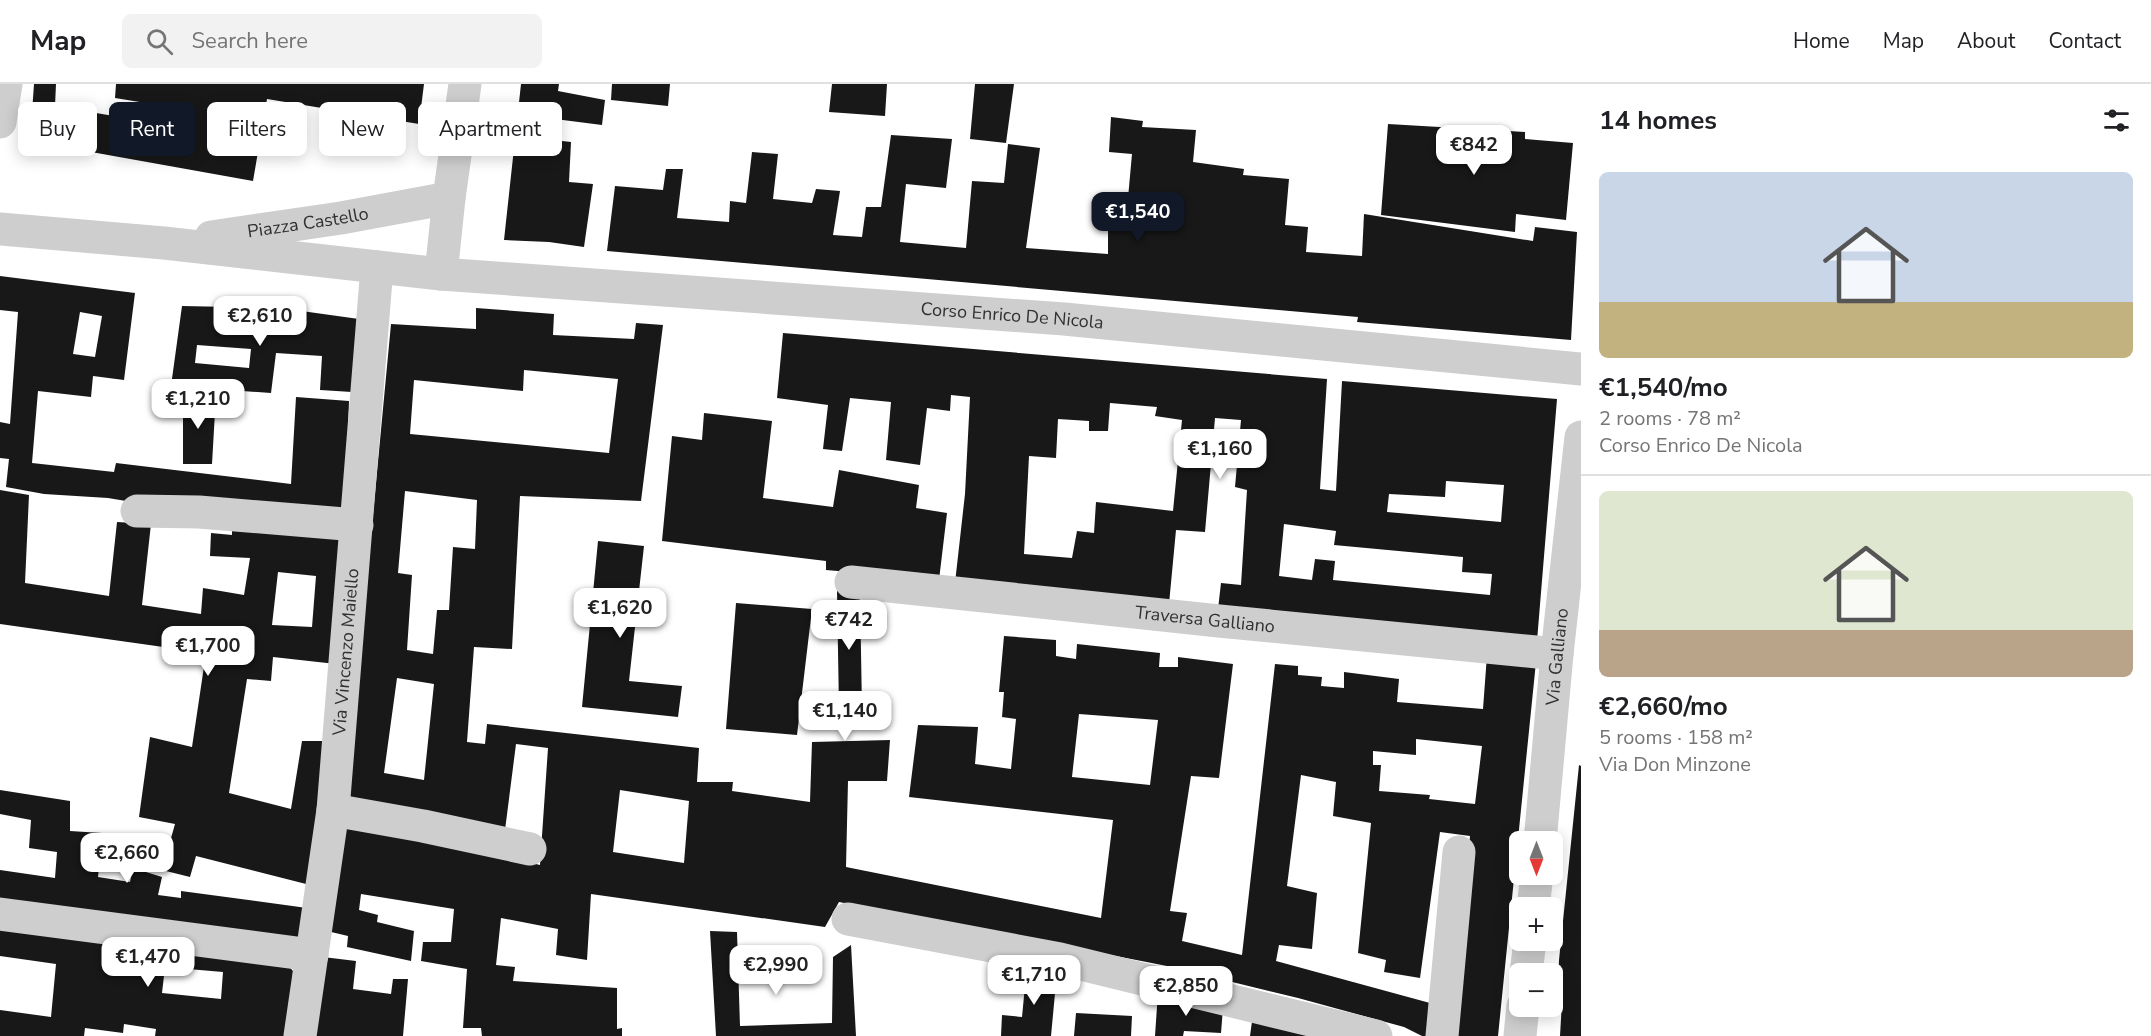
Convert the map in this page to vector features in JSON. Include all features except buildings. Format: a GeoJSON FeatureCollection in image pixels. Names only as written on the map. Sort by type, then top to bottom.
{"type":"FeatureCollection","features":[{"type":"Feature","properties":{"kind":"street"},"geometry":{"type":"LineString","coordinates":[[0,122],[6,84]]}},
{"type":"Feature","properties":{"kind":"street"},"geometry":{"type":"LineString","coordinates":[[441,274],[465,84]]}},
{"type":"Feature","properties":{"kind":"street","name":"Piazza Castello"},"geometry":{"type":"LineString","coordinates":[[164,243],[341,218],[449,198]]}},
{"type":"Feature","properties":{"kind":"street"},"geometry":{"type":"LineString","coordinates":[[339,262],[334,247],[341,218]]}},
{"type":"Feature","properties":{"kind":"street","name":"Piazza Castello"},"geometry":{"type":"LineString","coordinates":[[0,229],[164,243],[441,274]]}},
{"type":"Feature","properties":{"kind":"street","name":"Via Vincenzo Maiello"},"geometry":{"type":"LineString","coordinates":[[300,1036],[333,810],[377,267]]}},
{"type":"Feature","properties":{"kind":"street","name":"Corso Enrico De Nicola"},"geometry":{"type":"LineString","coordinates":[[441,274],[1064,319],[1581,369]]}},
{"type":"Feature","properties":{"kind":"street","name":"Via Galliano"},"geometry":{"type":"LineString","coordinates":[[1541,831],[1557,654],[1581,437]]}},
{"type":"Feature","properties":{"kind":"street"},"geometry":{"type":"LineString","coordinates":[[137,511],[200,512],[357,525]]}},
{"type":"Feature","properties":{"kind":"street","name":"Traversa Galliano"},"geometry":{"type":"LineString","coordinates":[[851,582],[1557,654]]}},
{"type":"Feature","properties":{"kind":"street"},"geometry":{"type":"LineString","coordinates":[[333,810],[530,849]]}},
{"type":"Feature","properties":{"kind":"street"},"geometry":{"type":"LineString","coordinates":[[1442,1036],[1459,852]]}},
{"type":"Feature","properties":{"kind":"street"},"geometry":{"type":"LineString","coordinates":[[0,914],[312,955]]}},
{"type":"Feature","properties":{"kind":"street"},"geometry":{"type":"LineString","coordinates":[[848,920],[1060,959],[1376,1036]]}},
{"type":"Feature","properties":{"kind":"street"},"geometry":{"type":"LineString","coordinates":[[1520,1036],[1522,1017]]}}]}
